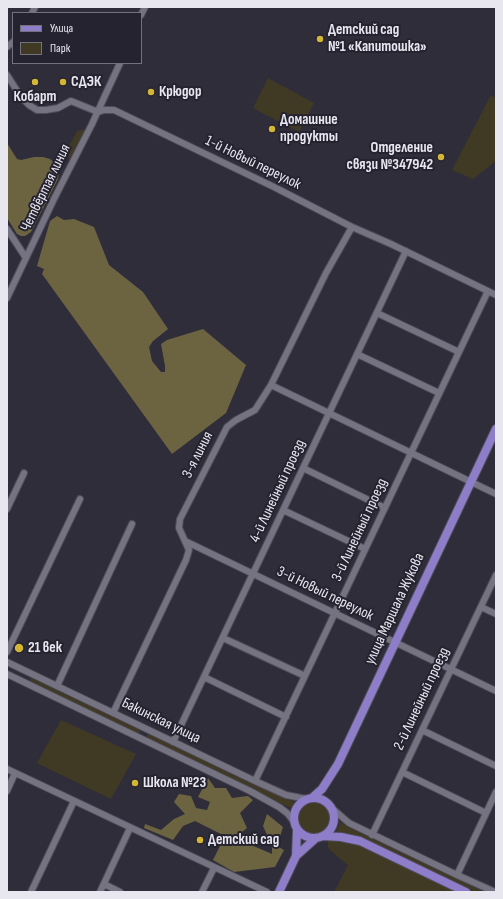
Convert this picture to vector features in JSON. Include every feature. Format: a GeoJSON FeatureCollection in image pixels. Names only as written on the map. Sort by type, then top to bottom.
{"type":"FeatureCollection","features":[{"type":"Feature","properties":{"kind":"main road","name":"улица Маршала Жукова"},"geometry":{"type":"LineString","coordinates":[[309,798],[322,789],[331,776],[496,429]]}},
{"type":"Feature","properties":{"kind":"main road"},"geometry":{"type":"LineString","coordinates":[[279,892],[296,856],[296,826],[294,816],[296,809],[300,803],[309,798],[320,798],[326,801],[334,810],[335,820],[333,826],[329,832],[320,837],[296,856]]}},
{"type":"Feature","properties":{"kind":"main road"},"geometry":{"type":"LineString","coordinates":[[296,826],[302,835],[309,838],[341,837],[360,841],[466,892]]}},
{"type":"Feature","properties":{"kind":"street","name":"Четвёртая линия"},"geometry":{"type":"LineString","coordinates":[[7,298],[98,112],[120,64]]}},
{"type":"Feature","properties":{"kind":"street","name":"1-й Новый переулок"},"geometry":{"type":"LineString","coordinates":[[7,75],[21,97],[29,106],[36,110],[58,108],[71,101],[98,112],[104,110],[114,110],[274,187],[352,227],[406,251],[496,295]]}},
{"type":"Feature","properties":{"kind":"street","name":"3-я линия"},"geometry":{"type":"LineString","coordinates":[[114,713],[186,560],[189,550],[179,528],[180,519],[227,427],[236,420],[255,410],[271,385],[326,273],[352,227]]}},
{"type":"Feature","properties":{"kind":"street"},"geometry":{"type":"LineString","coordinates":[[7,229],[26,258]]}},
{"type":"Feature","properties":{"kind":"street","name":"4-й Линейный проезд"},"geometry":{"type":"LineString","coordinates":[[173,742],[406,251]]}},
{"type":"Feature","properties":{"kind":"street","name":"3-й Линейный проезд"},"geometry":{"type":"LineString","coordinates":[[255,781],[488,291]]}},
{"type":"Feature","properties":{"kind":"street"},"geometry":{"type":"LineString","coordinates":[[376,313],[459,352]]}},
{"type":"Feature","properties":{"kind":"street"},"geometry":{"type":"LineString","coordinates":[[357,354],[439,394]]}},
{"type":"Feature","properties":{"kind":"street"},"geometry":{"type":"LineString","coordinates":[[271,385],[496,494]]}},
{"type":"Feature","properties":{"kind":"street"},"geometry":{"type":"LineString","coordinates":[[303,468],[385,508]]}},
{"type":"Feature","properties":{"kind":"street"},"geometry":{"type":"LineString","coordinates":[[7,509],[24,473]]}},
{"type":"Feature","properties":{"kind":"street"},"geometry":{"type":"LineString","coordinates":[[7,652],[80,499]]}},
{"type":"Feature","properties":{"kind":"street"},"geometry":{"type":"LineString","coordinates":[[283,510],[365,549]]}},
{"type":"Feature","properties":{"kind":"street"},"geometry":{"type":"LineString","coordinates":[[58,686],[132,524]]}},
{"type":"Feature","properties":{"kind":"street","name":"3-й Новый переулок"},"geometry":{"type":"LineString","coordinates":[[185,541],[496,691]]}},
{"type":"Feature","properties":{"kind":"street","name":"2-й Линейный проезд"},"geometry":{"type":"LineString","coordinates":[[372,834],[496,575]]}},
{"type":"Feature","properties":{"kind":"street"},"geometry":{"type":"LineString","coordinates":[[481,607],[496,614]]}},
{"type":"Feature","properties":{"kind":"street"},"geometry":{"type":"LineString","coordinates":[[223,638],[305,676]]}},
{"type":"Feature","properties":{"kind":"street","name":"Бакинская улица"},"geometry":{"type":"LineString","coordinates":[[7,662],[286,795],[309,798]]}},
{"type":"Feature","properties":{"kind":"street"},"geometry":{"type":"LineString","coordinates":[[24,682],[29,672]]}},
{"type":"Feature","properties":{"kind":"street","name":"Бакинская улица"},"geometry":{"type":"LineString","coordinates":[[7,674],[250,791],[287,813],[296,826]]}},
{"type":"Feature","properties":{"kind":"street"},"geometry":{"type":"LineString","coordinates":[[204,677],[286,717]]}},
{"type":"Feature","properties":{"kind":"street"},"geometry":{"type":"LineString","coordinates":[[140,739],[144,728]]}},
{"type":"Feature","properties":{"kind":"street"},"geometry":{"type":"LineString","coordinates":[[422,730],[496,766]]}},
{"type":"Feature","properties":{"kind":"street"},"geometry":{"type":"LineString","coordinates":[[7,769],[267,892]]}},
{"type":"Feature","properties":{"kind":"street"},"geometry":{"type":"LineString","coordinates":[[402,772],[486,813]]}},
{"type":"Feature","properties":{"kind":"street"},"geometry":{"type":"LineString","coordinates":[[7,791],[15,773]]}},
{"type":"Feature","properties":{"kind":"street"},"geometry":{"type":"LineString","coordinates":[[457,875],[496,792]]}},
{"type":"Feature","properties":{"kind":"street"},"geometry":{"type":"LineString","coordinates":[[31,892],[74,801]]}},
{"type":"Feature","properties":{"kind":"street"},"geometry":{"type":"LineString","coordinates":[[334,810],[349,823],[495,892]]}},
{"type":"Feature","properties":{"kind":"street"},"geometry":{"type":"LineString","coordinates":[[100,892],[130,828]]}},
{"type":"Feature","properties":{"kind":"street"},"geometry":{"type":"LineString","coordinates":[[202,892],[214,868]]}},
{"type":"Feature","properties":{"kind":"street"},"geometry":{"type":"LineString","coordinates":[[104,884],[120,892]]}},
{"type":"Feature","properties":{"kind":"green space"},"geometry":{"type":"Polygon","coordinates":[[[268,78],[314,103],[299,132],[253,108],[268,78]]]}},
{"type":"Feature","properties":{"kind":"green space"},"geometry":{"type":"Polygon","coordinates":[[[491,95],[496,98],[496,161],[473,179],[452,170],[491,95]]]}},
{"type":"Feature","properties":{"kind":"green space"},"geometry":{"type":"Polygon","coordinates":[[[86,129],[70,162],[67,150],[77,131],[86,129]]]}},
{"type":"Feature","properties":{"kind":"green space"},"geometry":{"type":"Polygon","coordinates":[[[31,678],[140,730],[139,734],[29,681],[31,678]]]}},
{"type":"Feature","properties":{"kind":"green space"},"geometry":{"type":"Polygon","coordinates":[[[61,720],[136,754],[111,799],[37,763],[61,720]]]}},
{"type":"Feature","properties":{"kind":"green space"},"geometry":{"type":"Polygon","coordinates":[[[148,733],[256,786],[294,802],[291,808],[146,738],[148,733]]]}},
{"type":"Feature","properties":{"kind":"green space"},"geometry":{"type":"Polygon","coordinates":[[[311,801],[317,801],[321,802],[328,808],[331,818],[330,825],[324,832],[317,835],[311,835],[307,834],[300,828],[297,821],[297,815],[298,811],[304,804],[311,801]]]}},
{"type":"Feature","properties":{"kind":"green space"},"geometry":{"type":"Polygon","coordinates":[[[340,822],[484,892],[472,892],[361,838],[336,834],[340,822]]]}},
{"type":"Feature","properties":{"kind":"green space"},"geometry":{"type":"Polygon","coordinates":[[[328,837],[341,837],[466,892],[334,892],[348,865],[328,848],[328,837]]]}},
{"type":"Feature","properties":{"kind":"shaded area"},"geometry":{"type":"Polygon","coordinates":[[[7,143],[17,159],[21,160],[34,157],[43,157],[50,159],[58,166],[58,179],[31,232],[25,236],[17,234],[7,218],[7,143]]]}},
{"type":"Feature","properties":{"kind":"shaded area"},"geometry":{"type":"Polygon","coordinates":[[[57,216],[64,220],[74,219],[94,227],[109,265],[143,292],[168,329],[153,341],[149,347],[152,361],[161,372],[165,372],[165,366],[161,344],[167,340],[203,329],[246,365],[226,413],[172,454],[42,274],[44,269],[37,266],[50,221],[57,216]]]}},
{"type":"Feature","properties":{"kind":"shaded area"},"geometry":{"type":"Polygon","coordinates":[[[208,778],[215,788],[226,788],[232,798],[248,796],[253,800],[240,813],[247,828],[235,838],[272,854],[272,846],[263,826],[267,814],[283,827],[277,846],[284,850],[275,867],[234,872],[213,860],[225,836],[195,821],[183,826],[173,840],[144,828],[145,824],[161,830],[174,819],[185,814],[174,802],[179,794],[191,796],[196,808],[207,810],[210,802],[198,797],[208,778]]]}},
{"type":"Feature","properties":{"kind":"place","name":"Детский сад №1 «Капитошка»"},"geometry":{"type":"Point","coordinates":[320,39]}},
{"type":"Feature","properties":{"kind":"place","name":"Кобарт"},"geometry":{"type":"Point","coordinates":[35,82]}},
{"type":"Feature","properties":{"kind":"place","name":"СДЭК"},"geometry":{"type":"Point","coordinates":[63,82]}},
{"type":"Feature","properties":{"kind":"place","name":"Крюдор"},"geometry":{"type":"Point","coordinates":[151,92]}},
{"type":"Feature","properties":{"kind":"place","name":"Домашние продукты"},"geometry":{"type":"Point","coordinates":[272,129]}},
{"type":"Feature","properties":{"kind":"place","name":"Отделение связи №347942"},"geometry":{"type":"Point","coordinates":[441,157]}},
{"type":"Feature","properties":{"kind":"place","name":"21 век"},"geometry":{"type":"Point","coordinates":[19,648]}},
{"type":"Feature","properties":{"kind":"place","name":"Школа №23"},"geometry":{"type":"Point","coordinates":[135,783]}},
{"type":"Feature","properties":{"kind":"place","name":"Детский сад"},"geometry":{"type":"Point","coordinates":[200,840]}}]}
